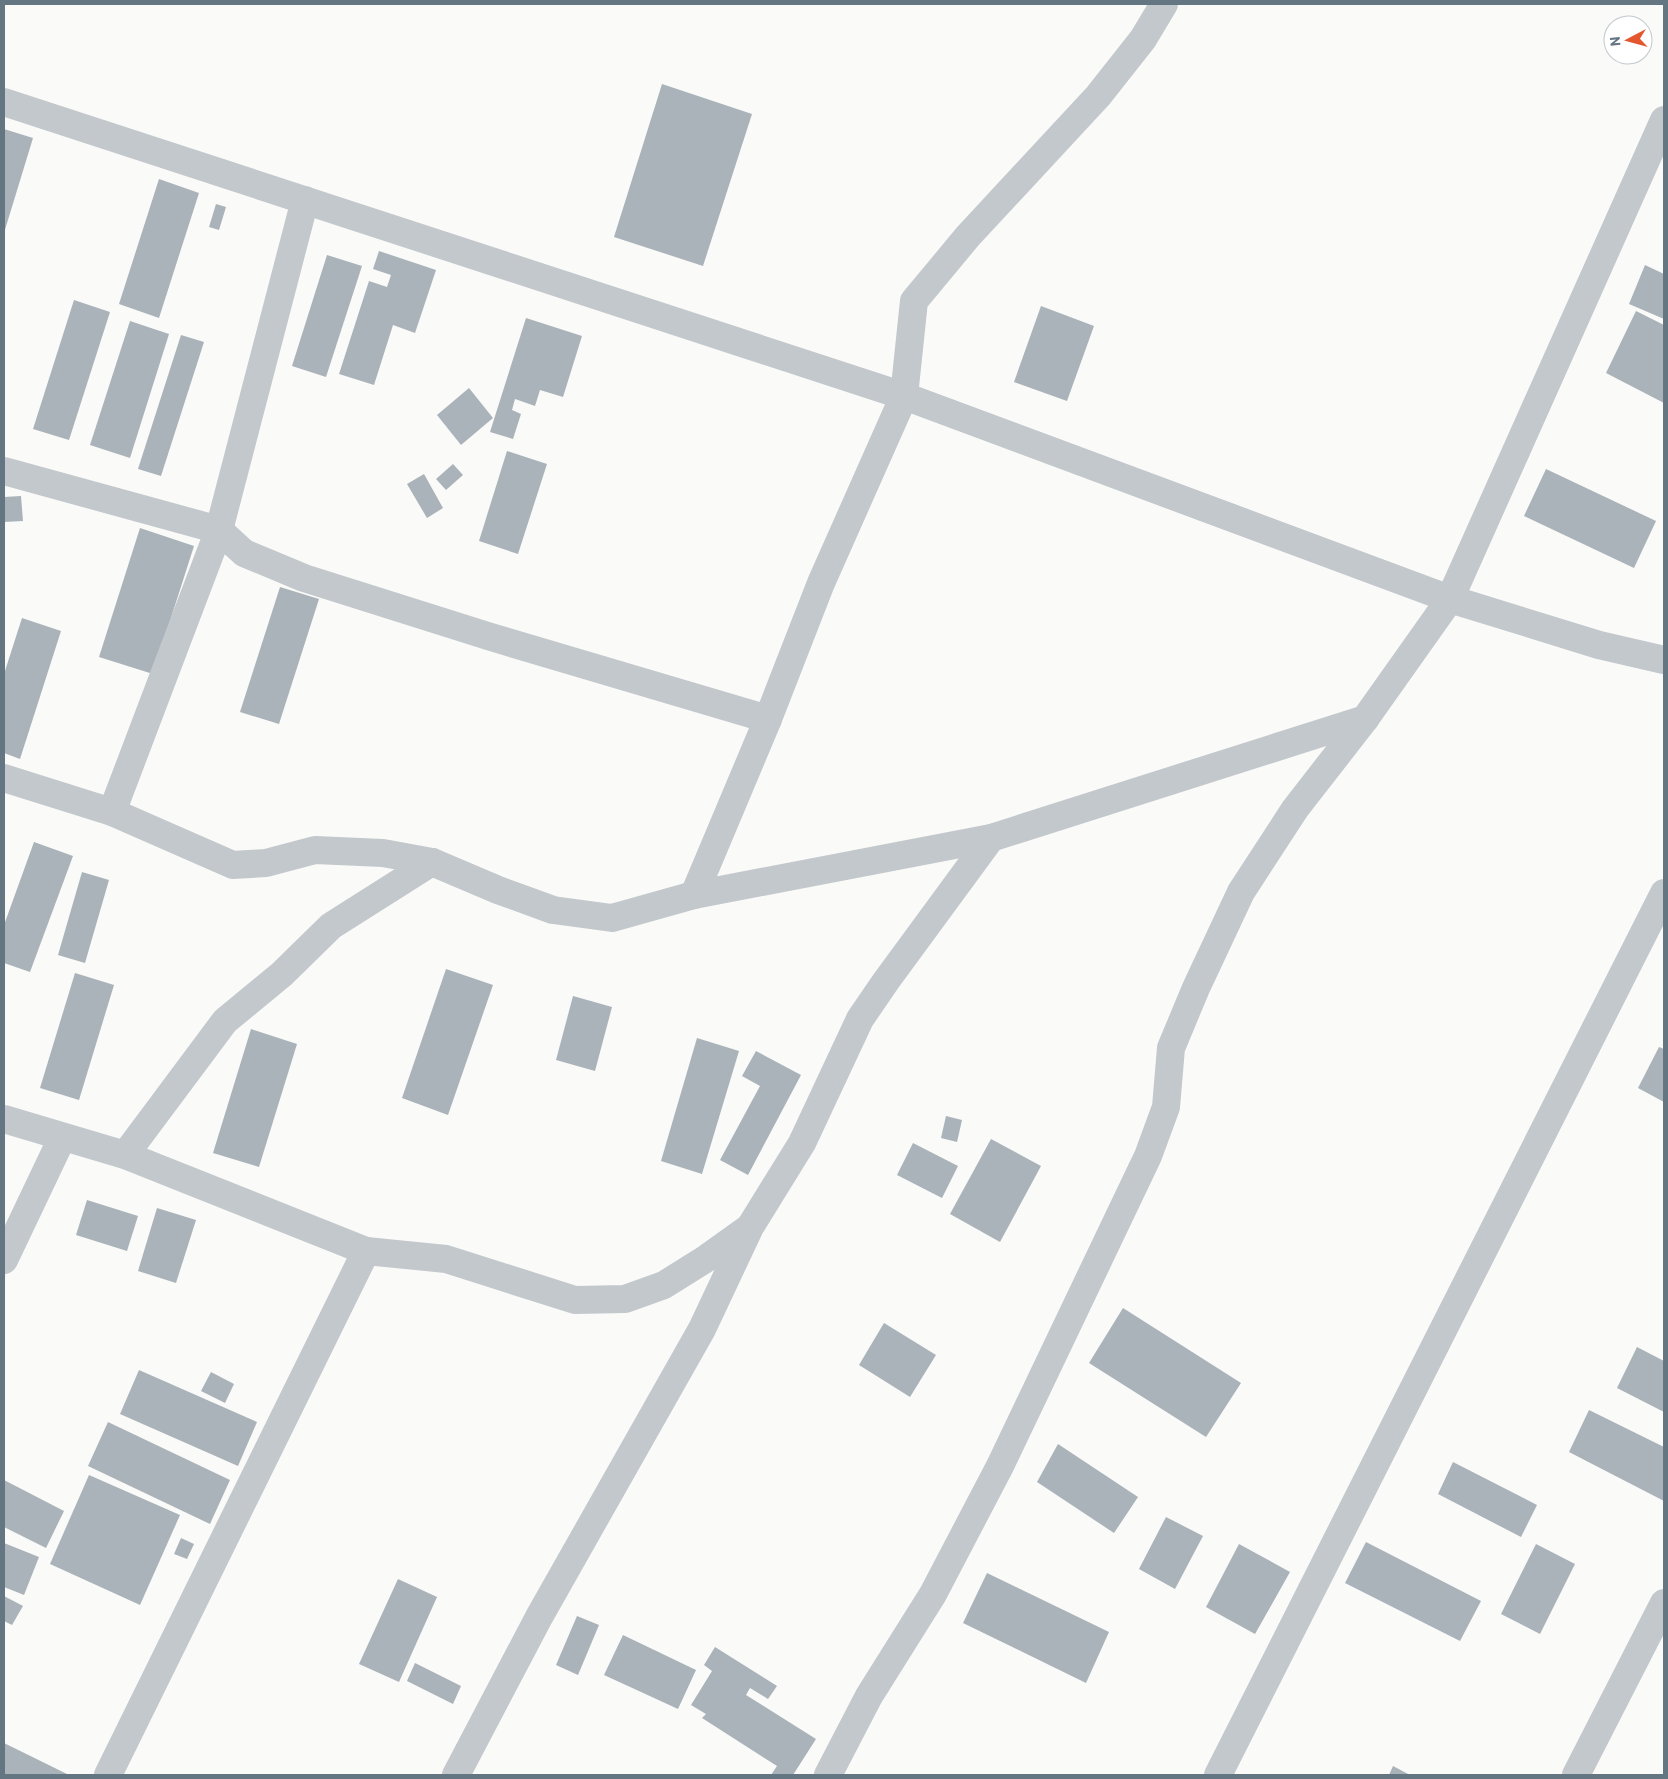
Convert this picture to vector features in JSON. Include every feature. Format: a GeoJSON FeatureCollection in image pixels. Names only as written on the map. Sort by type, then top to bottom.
{"type":"FeatureCollection","features":[{"type":"Feature","properties":{"kind":"street"},"geometry":{"type":"LineString","coordinates":[[694,895],[768,718],[821,583],[904,396],[914,301],[968,236],[1098,96],[1143,39],[1164,4]]}},
{"type":"Feature","properties":{"kind":"street"},"geometry":{"type":"LineString","coordinates":[[4,102],[904,396],[1450,599],[1599,645],[1664,660]]}},
{"type":"Feature","properties":{"kind":"street"},"geometry":{"type":"LineString","coordinates":[[828,1775],[869,1696],[934,1594],[991,1483],[1148,1156],[1166,1107],[1171,1048],[1196,988],[1241,892],[1295,809],[1365,720],[1450,599],[1664,120]]}},
{"type":"Feature","properties":{"kind":"street"},"geometry":{"type":"LineString","coordinates":[[112,812],[219,530],[305,200]]}},
{"type":"Feature","properties":{"kind":"street"},"geometry":{"type":"LineString","coordinates":[[4,471],[219,530],[244,554],[304,578],[491,637],[768,718]]}},
{"type":"Feature","properties":{"kind":"street"},"geometry":{"type":"LineString","coordinates":[[4,778],[112,812],[233,865],[266,863],[315,850],[383,853],[432,862],[498,890],[553,910],[612,918],[694,895],[991,838],[1365,720]]}},
{"type":"Feature","properties":{"kind":"street"},"geometry":{"type":"LineString","coordinates":[[456,1775],[539,1617],[702,1329],[750,1227],[802,1143],[860,1019],[991,838]]}},
{"type":"Feature","properties":{"kind":"street"},"geometry":{"type":"LineString","coordinates":[[125,1155],[224,1021],[282,974],[331,926],[432,862]]}},
{"type":"Feature","properties":{"kind":"street"},"geometry":{"type":"LineString","coordinates":[[1218,1775],[1664,893]]}},
{"type":"Feature","properties":{"kind":"street"},"geometry":{"type":"LineString","coordinates":[[4,1120],[125,1155],[366,1251],[446,1259],[575,1300],[625,1299],[664,1285],[707,1258],[750,1227]]}},
{"type":"Feature","properties":{"kind":"street"},"geometry":{"type":"LineString","coordinates":[[4,1260],[62,1138]]}},
{"type":"Feature","properties":{"kind":"street"},"geometry":{"type":"LineString","coordinates":[[108,1775],[366,1251]]}},
{"type":"Feature","properties":{"kind":"street"},"geometry":{"type":"LineString","coordinates":[[1576,1775],[1664,1603]]}},
{"type":"Feature","properties":{"kind":"building"},"geometry":{"type":"Polygon","coordinates":[[[662,84],[752,114],[703,266],[614,237],[662,84]]]}},
{"type":"Feature","properties":{"kind":"building"},"geometry":{"type":"Polygon","coordinates":[[[4,129],[33,138],[4,233],[4,129]]]}},
{"type":"Feature","properties":{"kind":"building"},"geometry":{"type":"Polygon","coordinates":[[[159,179],[199,193],[159,318],[119,304],[159,179]]]}},
{"type":"Feature","properties":{"kind":"building"},"geometry":{"type":"Polygon","coordinates":[[[216,204],[226,207],[219,230],[209,227],[216,204]]]}},
{"type":"Feature","properties":{"kind":"building"},"geometry":{"type":"Polygon","coordinates":[[[379,251],[436,270],[415,333],[393,325],[374,385],[339,374],[369,281],[387,287],[391,275],[373,269],[379,251]]]}},
{"type":"Feature","properties":{"kind":"building"},"geometry":{"type":"Polygon","coordinates":[[[327,255],[362,266],[326,377],[292,366],[327,255]]]}},
{"type":"Feature","properties":{"kind":"building"},"geometry":{"type":"Polygon","coordinates":[[[1645,265],[1664,274],[1664,319],[1629,304],[1645,265]]]}},
{"type":"Feature","properties":{"kind":"building"},"geometry":{"type":"Polygon","coordinates":[[[74,300],[110,312],[69,440],[33,429],[74,300]]]}},
{"type":"Feature","properties":{"kind":"building"},"geometry":{"type":"Polygon","coordinates":[[[1041,306],[1094,326],[1067,401],[1014,382],[1041,306]]]}},
{"type":"Feature","properties":{"kind":"building"},"geometry":{"type":"Polygon","coordinates":[[[1636,311],[1664,325],[1664,403],[1606,373],[1636,311]]]}},
{"type":"Feature","properties":{"kind":"building"},"geometry":{"type":"Polygon","coordinates":[[[526,318],[582,336],[563,397],[540,390],[535,406],[515,399],[512,410],[521,414],[513,439],[490,432],[526,318]]]}},
{"type":"Feature","properties":{"kind":"building"},"geometry":{"type":"Polygon","coordinates":[[[130,321],[169,334],[130,458],[90,445],[130,321]]]}},
{"type":"Feature","properties":{"kind":"building"},"geometry":{"type":"Polygon","coordinates":[[[181,335],[204,342],[161,476],[138,469],[181,335]]]}},
{"type":"Feature","properties":{"kind":"building"},"geometry":{"type":"Polygon","coordinates":[[[469,388],[493,418],[461,445],[437,415],[469,388]]]}},
{"type":"Feature","properties":{"kind":"building"},"geometry":{"type":"Polygon","coordinates":[[[507,451],[547,464],[518,554],[479,541],[507,451]]]}},
{"type":"Feature","properties":{"kind":"building"},"geometry":{"type":"Polygon","coordinates":[[[453,464],[463,475],[446,490],[436,479],[453,464]]]}},
{"type":"Feature","properties":{"kind":"building"},"geometry":{"type":"Polygon","coordinates":[[[1546,469],[1656,521],[1634,568],[1524,516],[1546,469]]]}},
{"type":"Feature","properties":{"kind":"building"},"geometry":{"type":"Polygon","coordinates":[[[424,474],[443,508],[427,518],[407,484],[424,474]]]}},
{"type":"Feature","properties":{"kind":"building"},"geometry":{"type":"Polygon","coordinates":[[[21,496],[23,521],[4,522],[4,497],[21,496]]]}},
{"type":"Feature","properties":{"kind":"building"},"geometry":{"type":"Polygon","coordinates":[[[140,528],[194,546],[153,674],[99,657],[140,528]]]}},
{"type":"Feature","properties":{"kind":"building"},"geometry":{"type":"Polygon","coordinates":[[[280,587],[319,599],[279,724],[240,712],[280,587]]]}},
{"type":"Feature","properties":{"kind":"building"},"geometry":{"type":"Polygon","coordinates":[[[22,618],[61,631],[20,759],[4,753],[4,674],[22,618]]]}},
{"type":"Feature","properties":{"kind":"building"},"geometry":{"type":"Polygon","coordinates":[[[34,842],[73,856],[30,972],[4,963],[4,925],[34,842]]]}},
{"type":"Feature","properties":{"kind":"building"},"geometry":{"type":"Polygon","coordinates":[[[82,872],[109,880],[85,963],[58,955],[82,872]]]}},
{"type":"Feature","properties":{"kind":"building"},"geometry":{"type":"Polygon","coordinates":[[[446,969],[493,985],[448,1115],[402,1098],[446,969]]]}},
{"type":"Feature","properties":{"kind":"building"},"geometry":{"type":"Polygon","coordinates":[[[75,973],[114,985],[79,1100],[40,1088],[75,973]]]}},
{"type":"Feature","properties":{"kind":"building"},"geometry":{"type":"Polygon","coordinates":[[[573,996],[612,1007],[595,1071],[556,1060],[573,996]]]}},
{"type":"Feature","properties":{"kind":"building"},"geometry":{"type":"Polygon","coordinates":[[[251,1029],[297,1044],[259,1167],[213,1153],[251,1029]]]}},
{"type":"Feature","properties":{"kind":"building"},"geometry":{"type":"Polygon","coordinates":[[[697,1038],[739,1051],[702,1174],[661,1161],[697,1038]]]}},
{"type":"Feature","properties":{"kind":"building"},"geometry":{"type":"Polygon","coordinates":[[[1659,1047],[1664,1049],[1664,1102],[1638,1088],[1659,1047]]]}},
{"type":"Feature","properties":{"kind":"building"},"geometry":{"type":"Polygon","coordinates":[[[756,1051],[801,1075],[748,1175],[720,1160],[760,1086],[742,1076],[756,1051]]]}},
{"type":"Feature","properties":{"kind":"building"},"geometry":{"type":"Polygon","coordinates":[[[946,1116],[962,1120],[957,1142],[941,1138],[946,1116]]]}},
{"type":"Feature","properties":{"kind":"building"},"geometry":{"type":"Polygon","coordinates":[[[991,1139],[1041,1166],[1000,1242],[950,1214],[991,1139]]]}},
{"type":"Feature","properties":{"kind":"building"},"geometry":{"type":"Polygon","coordinates":[[[913,1143],[958,1166],[942,1198],[897,1175],[913,1143]]]}},
{"type":"Feature","properties":{"kind":"building"},"geometry":{"type":"Polygon","coordinates":[[[87,1200],[138,1216],[127,1251],[76,1235],[87,1200]]]}},
{"type":"Feature","properties":{"kind":"building"},"geometry":{"type":"Polygon","coordinates":[[[157,1208],[196,1220],[176,1283],[138,1271],[157,1208]]]}},
{"type":"Feature","properties":{"kind":"building"},"geometry":{"type":"Polygon","coordinates":[[[1123,1308],[1241,1383],[1206,1437],[1089,1363],[1123,1308]]]}},
{"type":"Feature","properties":{"kind":"building"},"geometry":{"type":"Polygon","coordinates":[[[884,1323],[936,1355],[910,1397],[859,1365],[884,1323]]]}},
{"type":"Feature","properties":{"kind":"building"},"geometry":{"type":"Polygon","coordinates":[[[1637,1347],[1664,1361],[1664,1412],[1617,1388],[1637,1347]]]}},
{"type":"Feature","properties":{"kind":"building"},"geometry":{"type":"Polygon","coordinates":[[[139,1370],[257,1422],[238,1466],[120,1414],[139,1370]]]}},
{"type":"Feature","properties":{"kind":"building"},"geometry":{"type":"Polygon","coordinates":[[[211,1372],[234,1384],[225,1403],[201,1391],[211,1372]]]}},
{"type":"Feature","properties":{"kind":"building"},"geometry":{"type":"Polygon","coordinates":[[[1589,1410],[1664,1447],[1664,1501],[1569,1452],[1589,1410]]]}},
{"type":"Feature","properties":{"kind":"building"},"geometry":{"type":"Polygon","coordinates":[[[108,1422],[230,1480],[210,1524],[88,1466],[108,1422]]]}},
{"type":"Feature","properties":{"kind":"building"},"geometry":{"type":"Polygon","coordinates":[[[1058,1444],[1138,1497],[1114,1533],[1037,1482],[1058,1444]]]}},
{"type":"Feature","properties":{"kind":"building"},"geometry":{"type":"Polygon","coordinates":[[[1453,1462],[1537,1505],[1521,1537],[1438,1494],[1453,1462]]]}},
{"type":"Feature","properties":{"kind":"building"},"geometry":{"type":"Polygon","coordinates":[[[89,1475],[180,1515],[140,1605],[50,1564],[89,1475]]]}},
{"type":"Feature","properties":{"kind":"building"},"geometry":{"type":"Polygon","coordinates":[[[4,1480],[64,1511],[46,1548],[4,1527],[4,1480]]]}},
{"type":"Feature","properties":{"kind":"building"},"geometry":{"type":"Polygon","coordinates":[[[1166,1517],[1203,1536],[1175,1589],[1139,1569],[1166,1517]]]}},
{"type":"Feature","properties":{"kind":"building"},"geometry":{"type":"Polygon","coordinates":[[[181,1538],[194,1544],[187,1559],[174,1554],[181,1538]]]}},
{"type":"Feature","properties":{"kind":"building"},"geometry":{"type":"Polygon","coordinates":[[[1366,1542],[1481,1601],[1460,1641],[1345,1583],[1366,1542]]]}},
{"type":"Feature","properties":{"kind":"building"},"geometry":{"type":"Polygon","coordinates":[[[4,1543],[39,1557],[24,1595],[4,1587],[4,1543]]]}},
{"type":"Feature","properties":{"kind":"building"},"geometry":{"type":"Polygon","coordinates":[[[1239,1544],[1290,1572],[1255,1634],[1206,1607],[1239,1544]]]}},
{"type":"Feature","properties":{"kind":"building"},"geometry":{"type":"Polygon","coordinates":[[[1536,1544],[1575,1564],[1540,1634],[1501,1614],[1536,1544]]]}},
{"type":"Feature","properties":{"kind":"building"},"geometry":{"type":"Polygon","coordinates":[[[987,1573],[1109,1632],[1086,1683],[963,1623],[987,1573]]]}},
{"type":"Feature","properties":{"kind":"building"},"geometry":{"type":"Polygon","coordinates":[[[398,1579],[437,1597],[399,1682],[359,1664],[398,1579]]]}},
{"type":"Feature","properties":{"kind":"building"},"geometry":{"type":"Polygon","coordinates":[[[4,1596],[23,1606],[12,1625],[4,1621],[4,1596]]]}},
{"type":"Feature","properties":{"kind":"building"},"geometry":{"type":"Polygon","coordinates":[[[577,1616],[599,1625],[578,1675],[556,1665],[577,1616]]]}},
{"type":"Feature","properties":{"kind":"building"},"geometry":{"type":"Polygon","coordinates":[[[623,1635],[696,1670],[678,1709],[604,1675],[623,1635]]]}},
{"type":"Feature","properties":{"kind":"building"},"geometry":{"type":"Polygon","coordinates":[[[715,1647],[777,1686],[768,1699],[750,1688],[746,1695],[816,1739],[793,1775],[771,1775],[777,1766],[702,1718],[706,1714],[691,1705],[712,1671],[704,1665],[715,1647]]]}},
{"type":"Feature","properties":{"kind":"building"},"geometry":{"type":"Polygon","coordinates":[[[415,1663],[461,1686],[453,1704],[407,1681],[415,1663]]]}},
{"type":"Feature","properties":{"kind":"building"},"geometry":{"type":"Polygon","coordinates":[[[4,1743],[69,1775],[4,1775],[4,1743]]]}},
{"type":"Feature","properties":{"kind":"building"},"geometry":{"type":"Polygon","coordinates":[[[1393,1766],[1410,1775],[1389,1775],[1393,1766]]]}}]}
